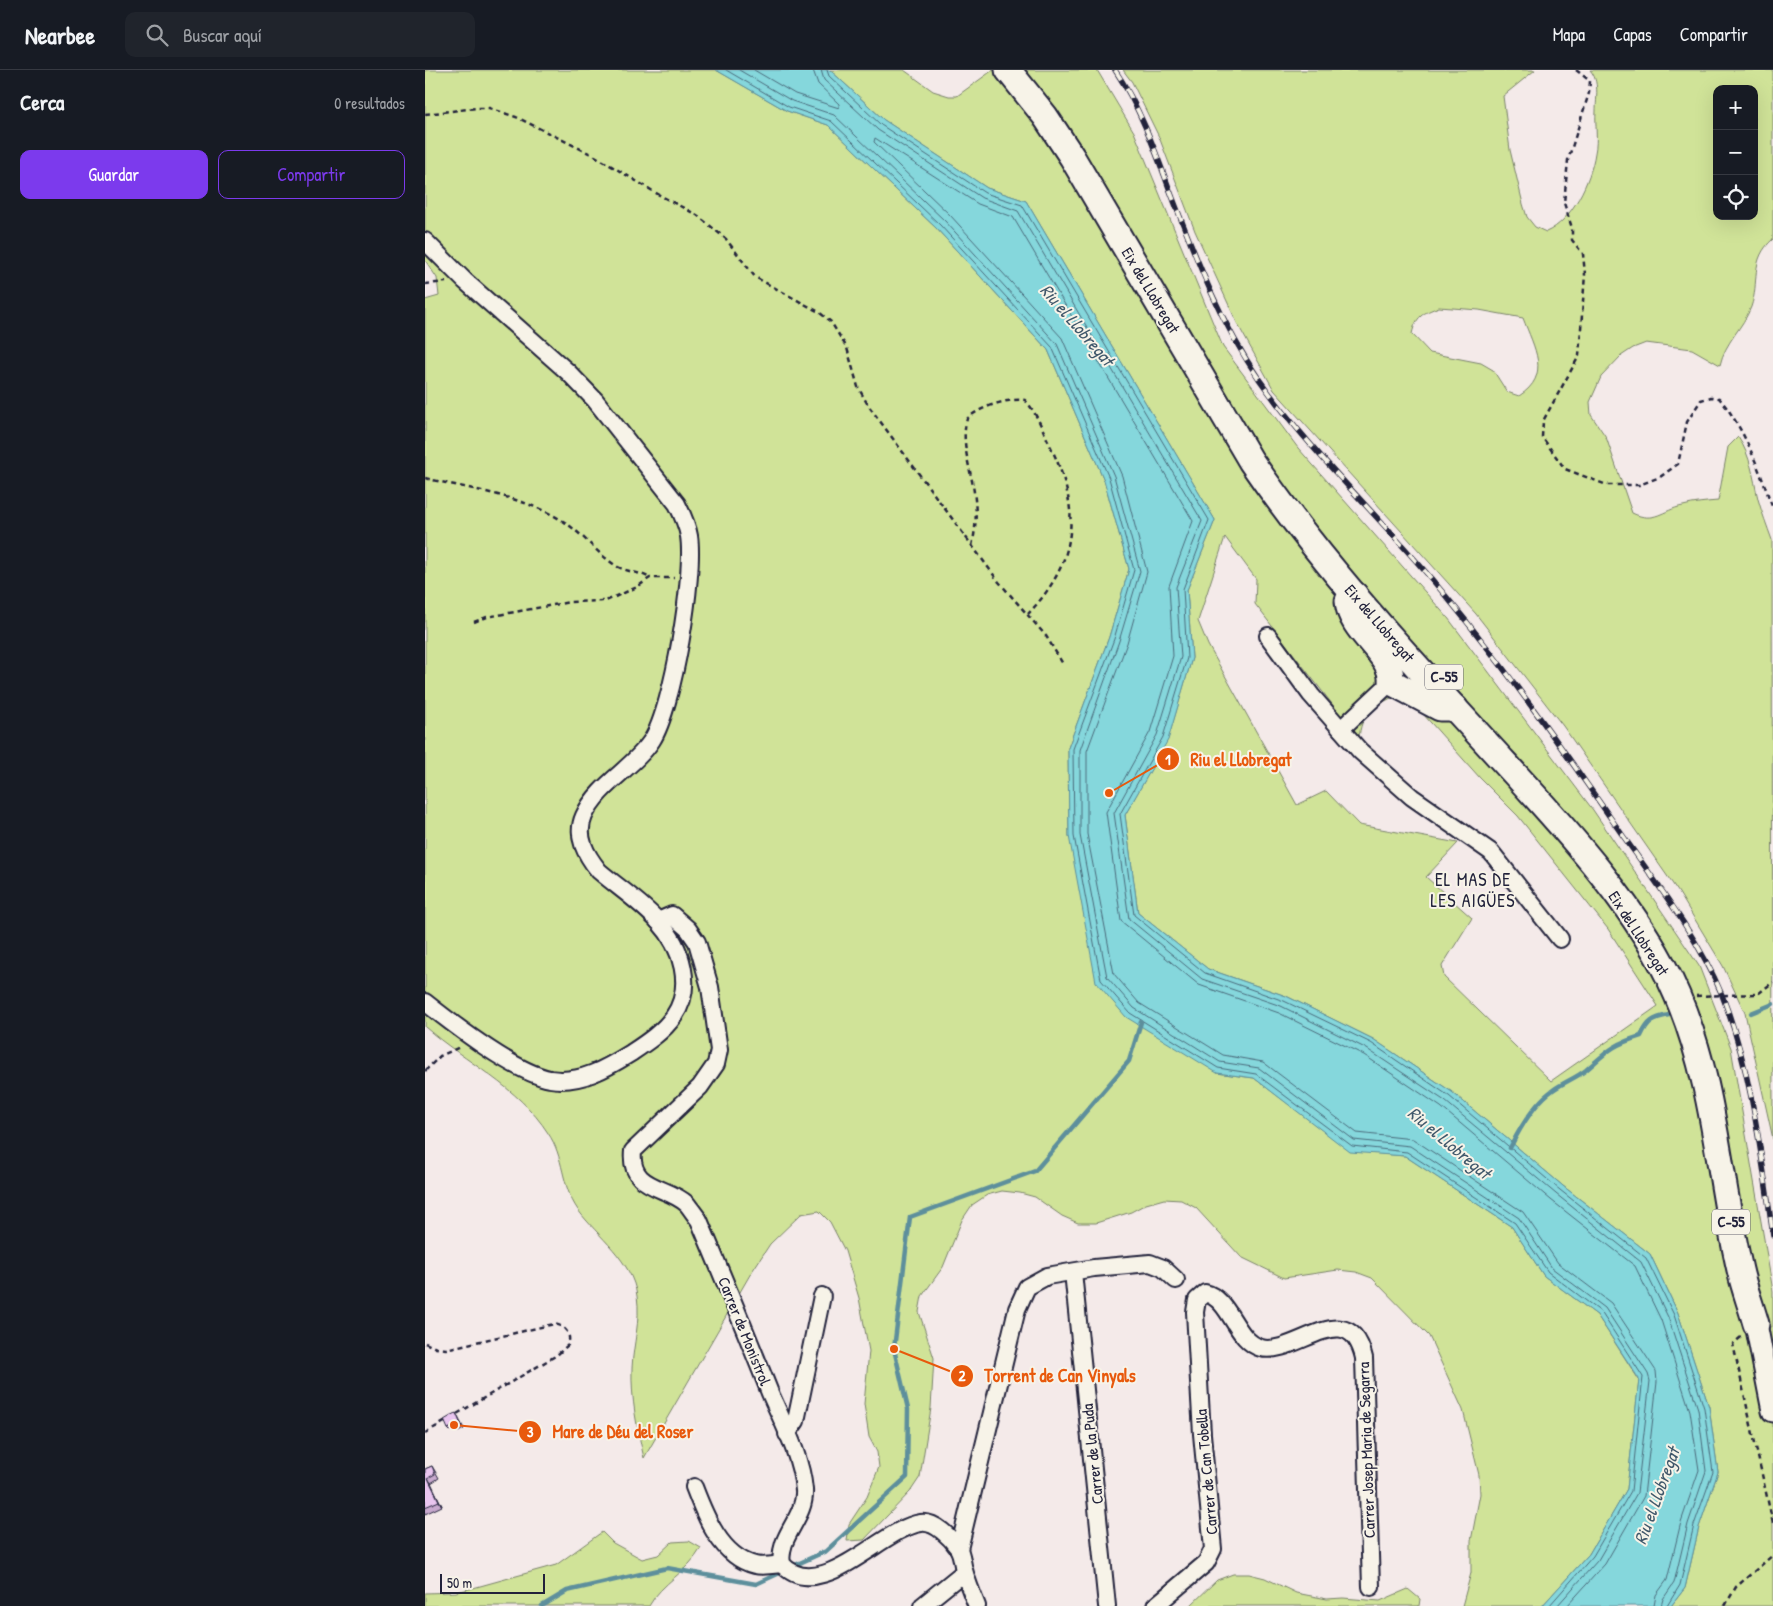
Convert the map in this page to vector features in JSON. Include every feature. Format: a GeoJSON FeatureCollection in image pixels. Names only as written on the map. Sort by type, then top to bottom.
{"type":"FeatureCollection","features":[{"type":"Feature","properties":{"kind":"highway","name":"Eix del Llobregat"},"geometry":{"type":"LineString","coordinates":[[1009,70],[1045,116],[1072,157],[1251,462],[1309,540],[1355,595],[1536,797],[1630,913],[1659,959],[1676,994],[1701,1062],[1709,1092],[1740,1270],[1756,1324]]}},
{"type":"Feature","properties":{"kind":"highway","name":"Eix del Llobregat"},"geometry":{"type":"LineString","coordinates":[[1023,70],[1063,123],[1099,179],[1257,449],[1295,504],[1395,622],[1577,825],[1626,888],[1654,929],[1691,996],[1719,1069],[1747,1236],[1756,1324]]}},
{"type":"Feature","properties":{"kind":"highway"},"geometry":{"type":"LineString","coordinates":[[1355,595],[1348,602],[1349,609],[1357,627],[1389,670],[1391,682],[1440,708],[1455,708]]}},
{"type":"Feature","properties":{"kind":"main road","name":"Eix del Llobregat"},"geometry":{"type":"LineString","coordinates":[[1756,1324],[1773,1411]]}},
{"type":"Feature","properties":{"kind":"street"},"geometry":{"type":"LineString","coordinates":[[425,242],[465,281],[569,372],[595,400],[677,504],[686,524],[690,551],[688,578],[673,677],[661,724],[647,747],[591,803],[581,826],[582,842],[591,862],[658,921],[671,938],[680,957],[684,976],[683,994],[678,1009],[669,1023],[638,1048],[598,1071],[578,1078],[561,1080],[543,1077],[523,1069],[425,1002]]}},
{"type":"Feature","properties":{"kind":"street"},"geometry":{"type":"LineString","coordinates":[[1268,636],[1311,694],[1387,778],[1441,819],[1491,852],[1560,940]]}},
{"type":"Feature","properties":{"kind":"street"},"geometry":{"type":"LineString","coordinates":[[1341,729],[1391,682]]}},
{"type":"Feature","properties":{"kind":"street","name":"Carrer de Monistrol"},"geometry":{"type":"LineString","coordinates":[[658,921],[672,915],[688,929],[697,942],[710,987],[719,1050],[716,1064],[700,1087],[633,1151],[633,1167],[642,1180],[686,1204],[699,1220],[787,1434],[802,1478],[804,1500],[799,1514],[781,1547],[782,1564]]}},
{"type":"Feature","properties":{"kind":"street"},"geometry":{"type":"LineString","coordinates":[[977,1606],[964,1572],[959,1549],[1021,1295],[1034,1281],[1073,1272],[1151,1263],[1163,1268],[1176,1280]]}},
{"type":"Feature","properties":{"kind":"street","name":"Carrer de la Puda"},"geometry":{"type":"LineString","coordinates":[[1073,1272],[1107,1606]]}},
{"type":"Feature","properties":{"kind":"street","name":"Carrer Josep Maria de Segarra"},"geometry":{"type":"LineString","coordinates":[[1195,1312],[1197,1300],[1205,1292],[1211,1294],[1249,1341],[1260,1348],[1271,1348],[1324,1330],[1337,1329],[1347,1332],[1357,1341],[1363,1358],[1371,1587]]}},
{"type":"Feature","properties":{"kind":"street"},"geometry":{"type":"LineString","coordinates":[[787,1434],[796,1421],[823,1296]]}},
{"type":"Feature","properties":{"kind":"street","name":"Carrer de Can Tobella"},"geometry":{"type":"LineString","coordinates":[[1155,1606],[1206,1563],[1213,1549],[1202,1434],[1195,1312]]}},
{"type":"Feature","properties":{"kind":"street"},"geometry":{"type":"LineString","coordinates":[[694,1487],[712,1528],[732,1552],[754,1565],[782,1564],[790,1575],[803,1583],[822,1583],[846,1571],[910,1527],[923,1522],[937,1527],[959,1549]]}},
{"type":"Feature","properties":{"kind":"street"},"geometry":{"type":"LineString","coordinates":[[922,1606],[964,1572]]}},
{"type":"Feature","properties":{"kind":"path"},"geometry":{"type":"LineString","coordinates":[[1576,70],[1590,81],[1589,93],[1568,160],[1565,203],[1572,228],[1572,240],[1583,254],[1585,274],[1579,356],[1543,421],[1542,437],[1565,469],[1607,485],[1639,485],[1660,478],[1678,464],[1687,422],[1701,400],[1711,397],[1719,398],[1731,411],[1773,509]]}},
{"type":"Feature","properties":{"kind":"path"},"geometry":{"type":"LineString","coordinates":[[425,114],[465,108],[489,108],[530,123],[615,167],[661,196],[697,215],[726,240],[755,277],[825,316],[837,329],[845,343],[862,395],[972,547],[999,582],[1028,614],[1055,649],[1063,664]]}},
{"type":"Feature","properties":{"kind":"path"},"geometry":{"type":"LineString","coordinates":[[972,547],[976,512],[966,442],[967,419],[982,409],[1009,401],[1025,400],[1035,414],[1063,475],[1068,489],[1071,519],[1062,567],[1049,590],[1028,614]]}},
{"type":"Feature","properties":{"kind":"path"},"geometry":{"type":"LineString","coordinates":[[425,478],[478,489],[547,512],[579,532],[617,566],[640,572],[650,578]]}},
{"type":"Feature","properties":{"kind":"path"},"geometry":{"type":"LineString","coordinates":[[474,622],[559,604],[606,601],[637,587],[650,578],[665,576],[688,578]]}},
{"type":"Feature","properties":{"kind":"path"},"geometry":{"type":"LineString","coordinates":[[1691,996],[1758,994],[1773,982]]}},
{"type":"Feature","properties":{"kind":"path"},"geometry":{"type":"LineString","coordinates":[[425,1071],[433,1061],[447,1051],[481,1042]]}},
{"type":"Feature","properties":{"kind":"path"},"geometry":{"type":"LineString","coordinates":[[425,1342],[436,1348],[446,1349],[554,1324],[563,1327],[569,1338],[567,1345],[557,1355],[425,1433]]}},
{"type":"Feature","properties":{"kind":"path"},"geometry":{"type":"LineString","coordinates":[[1756,1324],[1733,1344],[1773,1524]]}},
{"type":"Feature","properties":{"kind":"path"},"geometry":{"type":"LineString","coordinates":[[1725,1606],[1736,1587],[1773,1555]]}},
{"type":"Feature","properties":{"kind":"green space"},"geometry":{"type":"Polygon","coordinates":[[[425,70],[716,70],[787,111],[828,125],[936,228],[1048,350],[1104,480],[1129,569],[1109,637],[1068,748],[1069,836],[1217,1073],[1254,1078],[1350,1151],[1405,1156],[1512,1227],[1544,1276],[1597,1315],[1639,1380],[1627,1489],[1589,1554],[1542,1606],[1462,1606],[1471,1573],[1471,1541],[1480,1494],[1479,1475],[1463,1410],[1429,1336],[1372,1278],[1356,1272],[1338,1270],[1284,1278],[1241,1257],[1196,1208],[1181,1200],[1164,1199],[1096,1223],[1078,1223],[1062,1216],[1035,1197],[1020,1193],[1002,1191],[987,1195],[972,1205],[962,1220],[943,1267],[922,1296],[919,1312],[934,1358],[931,1408],[920,1477],[910,1492],[864,1540],[847,1541],[849,1524],[867,1497],[879,1467],[877,1452],[869,1437],[864,1404],[869,1351],[859,1298],[845,1251],[830,1222],[819,1211],[801,1214],[770,1244],[751,1273],[644,1458],[632,1391],[638,1305],[634,1283],[628,1271],[572,1200],[553,1142],[536,1116],[507,1088],[425,1027],[425,300],[439,296],[437,278],[425,260],[425,70]]]}},
{"type":"Feature","properties":{"kind":"green space"},"geometry":{"type":"Polygon","coordinates":[[[830,70],[904,70],[933,91],[949,96],[957,96],[993,70],[1097,70],[1134,132],[1223,347],[1298,448],[1448,618],[1593,810],[1699,966],[1731,1048],[1773,1291],[1773,1606],[1671,1606],[1685,1588],[1699,1527],[1718,1472],[1709,1407],[1678,1313],[1650,1254],[1563,1186],[1452,1092],[1373,1039],[1286,996],[1208,969],[1138,913],[1125,815],[1168,739],[1192,658],[1187,590],[1215,520],[1026,201],[987,188],[884,120],[830,70]],[[1225,537],[1198,621],[1208,645],[1297,805],[1326,791],[1359,825],[1458,843],[1426,877],[1472,918],[1442,966],[1444,977],[1551,1081],[1658,1006],[1608,929],[1518,816],[1480,778],[1415,705],[1393,697],[1379,705],[1368,713],[1362,723],[1359,739],[1255,604],[1256,579],[1225,537]]]}},
{"type":"Feature","properties":{"kind":"green space"},"geometry":{"type":"Polygon","coordinates":[[[1123,70],[1535,70],[1503,96],[1510,150],[1527,217],[1535,227],[1546,232],[1555,227],[1572,209],[1585,187],[1593,164],[1596,148],[1597,90],[1595,79],[1590,70],[1773,70],[1773,239],[1761,255],[1758,263],[1754,298],[1748,315],[1726,349],[1720,365],[1692,349],[1646,343],[1633,348],[1621,356],[1601,377],[1590,402],[1591,415],[1606,437],[1632,513],[1653,517],[1687,505],[1718,501],[1728,447],[1738,437],[1749,459],[1758,499],[1772,540],[1773,1139],[1745,1013],[1723,966],[1679,893],[1563,726],[1476,614],[1274,390],[1237,323],[1195,231],[1159,137],[1132,82],[1123,70]],[[1439,307],[1418,319],[1412,334],[1430,353],[1481,363],[1493,370],[1507,392],[1519,396],[1529,388],[1538,370],[1538,360],[1523,318],[1479,310],[1439,307]]]}},
{"type":"Feature","properties":{"kind":"green space"},"geometry":{"type":"Polygon","coordinates":[[[602,1532],[613,1543],[642,1559],[658,1555],[672,1542],[689,1541],[701,1548],[689,1564],[661,1590],[649,1606],[425,1606],[425,1593],[456,1592],[556,1565],[602,1532]]]}},
{"type":"Feature","properties":{"kind":"green space"},"geometry":{"type":"Polygon","coordinates":[[[1233,1574],[1249,1574],[1265,1578],[1296,1593],[1327,1599],[1343,1598],[1380,1601],[1408,1589],[1420,1599],[1419,1606],[1190,1606],[1217,1580],[1233,1574]]]}},
{"type":"Feature","properties":{"kind":"water"},"geometry":{"type":"Polygon","coordinates":[[[716,70],[830,70],[884,120],[987,188],[1026,201],[1215,520],[1187,590],[1192,658],[1168,740],[1125,815],[1138,913],[1208,969],[1286,996],[1373,1039],[1452,1092],[1563,1186],[1650,1254],[1678,1313],[1709,1407],[1718,1472],[1699,1527],[1685,1588],[1671,1606],[1542,1606],[1589,1554],[1627,1489],[1639,1379],[1597,1315],[1544,1276],[1512,1227],[1405,1156],[1350,1152],[1254,1078],[1217,1073],[1126,1017],[1096,982],[1069,836],[1068,748],[1109,637],[1129,569],[1104,480],[1048,350],[936,228],[828,125],[787,111],[716,70]]]}},
{"type":"Feature","properties":{"kind":"building"},"geometry":{"type":"Polygon","coordinates":[[[456,1413],[462,1427],[456,1430],[454,1426],[448,1429],[444,1420],[456,1413]]]}},
{"type":"Feature","properties":{"kind":"building"},"geometry":{"type":"Polygon","coordinates":[[[432,1466],[435,1474],[428,1478],[439,1501],[425,1507],[425,1469],[432,1466]]]}},
{"type":"Feature","properties":{"kind":"waterway"},"geometry":{"type":"LineString","coordinates":[[1751,1013],[1773,1004]]}},
{"type":"Feature","properties":{"kind":"waterway"},"geometry":{"type":"LineString","coordinates":[[1510,1148],[1528,1116],[1546,1095],[1582,1073],[1611,1049],[1623,1042],[1641,1036],[1652,1021],[1669,1015]]}},
{"type":"Feature","properties":{"kind":"waterway"},"geometry":{"type":"LineString","coordinates":[[791,1567],[826,1551],[907,1477],[908,1409],[894,1349],[910,1217],[1035,1171],[1129,1061],[1141,1022]]}},
{"type":"Feature","properties":{"kind":"waterway"},"geometry":{"type":"LineString","coordinates":[[542,1606],[567,1591],[667,1568],[756,1584],[784,1571]]}},
{"type":"Feature","properties":{"kind":"railway"},"geometry":{"type":"LineString","coordinates":[[1115,70],[1131,98],[1158,157],[1208,286],[1232,334],[1259,379],[1299,430],[1408,551],[1480,638],[1575,767],[1662,891],[1701,952],[1722,995],[1741,1054],[1754,1114],[1773,1235]]}},
{"type":"Feature","properties":{"kind":"place","name":"Riu el Llobregat"},"geometry":{"type":"Point","coordinates":[1109,793]}},
{"type":"Feature","properties":{"kind":"place","name":"Torrent de Can Vinyals"},"geometry":{"type":"Point","coordinates":[894,1349]}},
{"type":"Feature","properties":{"kind":"place","name":"Mare de Déu del Roser"},"geometry":{"type":"Point","coordinates":[454,1425]}},
{"type":"Feature","properties":{"kind":"district","name":"EL MAS DE LES AIGÜES"},"geometry":{"type":"Point","coordinates":[1473,890]}}]}
